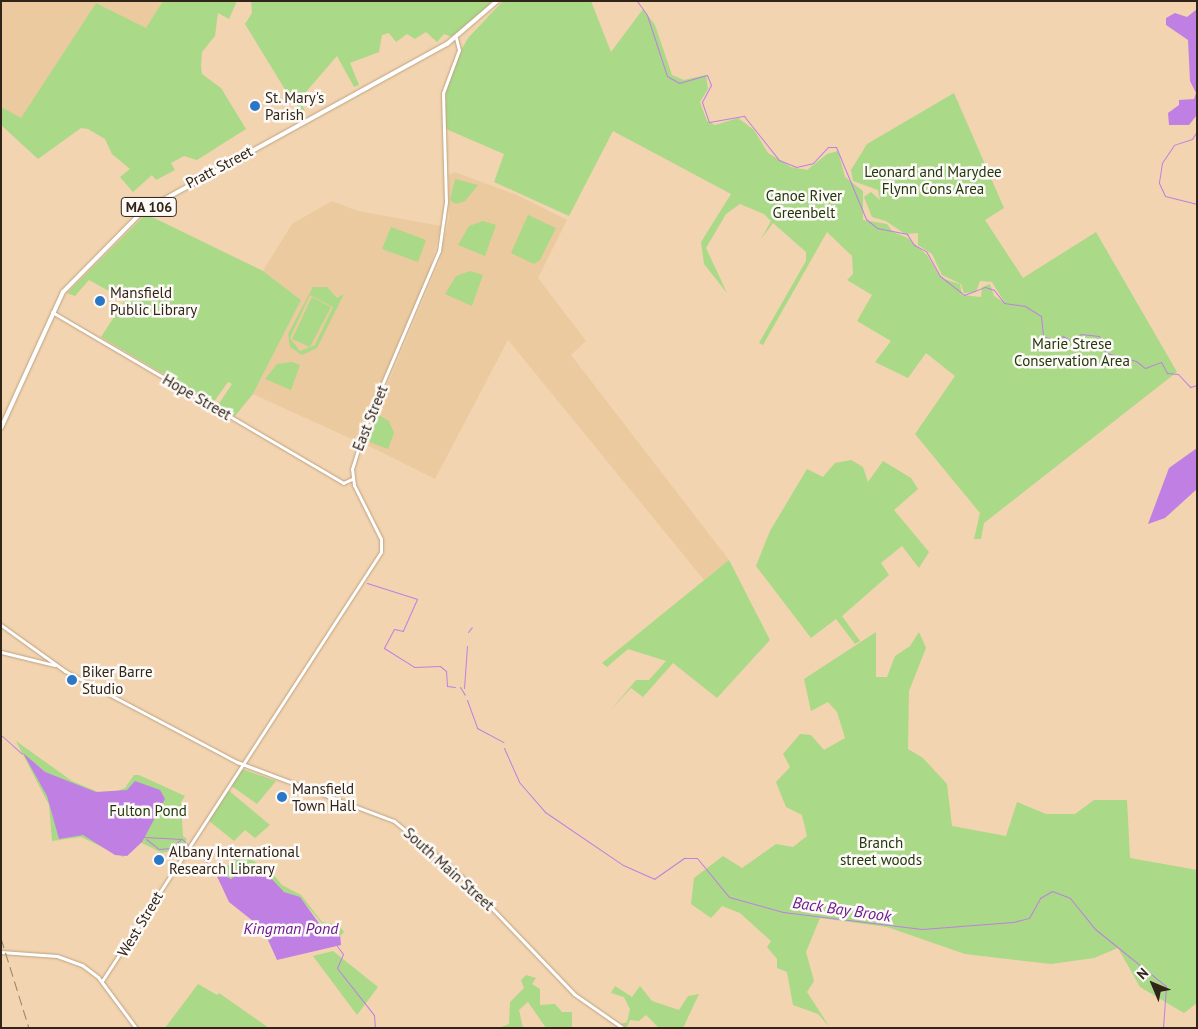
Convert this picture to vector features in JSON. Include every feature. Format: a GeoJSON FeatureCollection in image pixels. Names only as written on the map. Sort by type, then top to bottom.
{"type":"FeatureCollection","features":[{"type":"Feature","properties":{"kind":"main road","name":"Pratt Street"},"geometry":{"type":"LineString","coordinates":[[1,428],[52,312],[75,278],[150,206],[456,38],[473,26],[497,1]]}},
{"type":"Feature","properties":{"kind":"main road","name":"East Street"},"geometry":{"type":"LineString","coordinates":[[352,479],[366,422],[442,241],[446,202],[443,93],[459,50],[456,38]]}},
{"type":"Feature","properties":{"kind":"main road","name":"Hope Street"},"geometry":{"type":"LineString","coordinates":[[52,312],[343,482],[352,479]]}},
{"type":"Feature","properties":{"kind":"main road"},"geometry":{"type":"LineString","coordinates":[[241,764],[381,552],[380,535],[352,479]]}},
{"type":"Feature","properties":{"kind":"main road"},"geometry":{"type":"LineString","coordinates":[[1,625],[29,649],[59,667]]}},
{"type":"Feature","properties":{"kind":"main road"},"geometry":{"type":"LineString","coordinates":[[29,649],[30,658]]}},
{"type":"Feature","properties":{"kind":"main road"},"geometry":{"type":"LineString","coordinates":[[1,652],[59,667]]}},
{"type":"Feature","properties":{"kind":"main road","name":"South Main Street"},"geometry":{"type":"LineString","coordinates":[[59,667],[241,764],[394,821],[461,876],[574,994],[622,1028]]}},
{"type":"Feature","properties":{"kind":"main road","name":"West Street"},"geometry":{"type":"LineString","coordinates":[[102,981],[188,843],[241,764]]}},
{"type":"Feature","properties":{"kind":"main road"},"geometry":{"type":"LineString","coordinates":[[1,952],[70,959],[102,981],[136,1028]]}},
{"type":"Feature","properties":{"kind":"shaded area"},"geometry":{"type":"Polygon","coordinates":[[[1,1],[163,1],[146,29],[96,3],[21,119],[1,107],[1,1]]]}},
{"type":"Feature","properties":{"kind":"shaded area"},"geometry":{"type":"Polygon","coordinates":[[[455,172],[517,195],[567,220],[538,278],[586,341],[571,355],[729,560],[704,580],[508,340],[435,479],[363,443],[439,263],[449,218],[449,175],[455,172]]]}},
{"type":"Feature","properties":{"kind":"shaded area"},"geometry":{"type":"Polygon","coordinates":[[[332,201],[358,211],[441,226],[430,269],[356,441],[253,394],[301,300],[263,271],[292,224],[332,201]]]}},
{"type":"Feature","properties":{"kind":"green space"},"geometry":{"type":"Polygon","coordinates":[[[163,1],[237,1],[229,19],[218,13],[215,36],[202,52],[201,66],[202,74],[221,88],[246,129],[197,160],[184,156],[171,163],[175,170],[156,180],[152,175],[133,192],[120,177],[130,169],[112,154],[105,139],[88,129],[81,128],[38,159],[1,125],[1,107],[21,118],[96,3],[146,28],[163,1]]]}},
{"type":"Feature","properties":{"kind":"green space"},"geometry":{"type":"Polygon","coordinates":[[[251,1],[493,1],[452,37],[444,34],[437,42],[426,32],[415,39],[407,34],[396,42],[389,33],[382,35],[379,52],[350,63],[359,85],[354,87],[337,56],[299,100],[305,111],[300,114],[245,24],[252,13],[251,1]]]}},
{"type":"Feature","properties":{"kind":"green space"},"geometry":{"type":"Polygon","coordinates":[[[503,1],[591,1],[611,52],[643,9],[655,25],[672,75],[684,80],[706,75],[708,89],[700,102],[707,121],[715,125],[738,118],[754,130],[768,153],[791,167],[807,170],[827,154],[838,151],[845,177],[863,191],[863,220],[887,224],[893,232],[908,238],[927,255],[941,278],[960,284],[962,295],[981,297],[982,287],[990,284],[994,296],[1005,303],[992,282],[980,281],[976,292],[964,293],[961,284],[942,275],[932,254],[918,245],[918,233],[905,234],[886,221],[872,217],[864,197],[871,192],[880,200],[878,190],[853,181],[851,170],[867,144],[954,93],[1004,208],[985,220],[1023,278],[1096,232],[1177,372],[984,523],[981,539],[974,539],[980,513],[915,434],[955,376],[926,353],[908,378],[875,362],[891,341],[857,321],[872,295],[847,280],[853,274],[852,256],[827,232],[763,345],[759,343],[806,261],[806,252],[773,223],[761,239],[771,221],[764,214],[740,204],[726,214],[706,248],[727,293],[704,264],[701,242],[731,194],[613,131],[569,216],[494,182],[504,154],[446,129],[446,93],[455,61],[468,38],[503,1]]]}},
{"type":"Feature","properties":{"kind":"green space"},"geometry":{"type":"Polygon","coordinates":[[[455,179],[478,185],[465,201],[456,204],[450,200],[455,179]]]}},
{"type":"Feature","properties":{"kind":"green space"},"geometry":{"type":"Polygon","coordinates":[[[146,214],[263,271],[301,300],[253,394],[235,416],[218,405],[232,384],[228,382],[213,403],[101,337],[125,300],[89,280],[75,296],[67,293],[146,214]]]}},
{"type":"Feature","properties":{"kind":"green space"},"geometry":{"type":"Polygon","coordinates":[[[528,215],[556,228],[540,260],[534,264],[511,253],[528,215]]]}},
{"type":"Feature","properties":{"kind":"green space"},"geometry":{"type":"Polygon","coordinates":[[[483,221],[496,225],[485,256],[458,245],[469,226],[483,221]]]}},
{"type":"Feature","properties":{"kind":"green space"},"geometry":{"type":"Polygon","coordinates":[[[391,227],[426,240],[418,262],[382,249],[391,227]]]}},
{"type":"Feature","properties":{"kind":"green space"},"geometry":{"type":"Polygon","coordinates":[[[470,271],[483,275],[472,306],[445,294],[456,276],[470,271]]]}},
{"type":"Feature","properties":{"kind":"green space"},"geometry":{"type":"Polygon","coordinates":[[[313,287],[327,287],[337,298],[344,294],[317,348],[302,355],[290,347],[288,334],[313,287]],[[310,295],[290,338],[300,351],[315,345],[333,307],[310,295]]]}},
{"type":"Feature","properties":{"kind":"green space"},"geometry":{"type":"Polygon","coordinates":[[[312,297],[331,307],[310,347],[292,339],[312,297]]]}},
{"type":"Feature","properties":{"kind":"green space"},"geometry":{"type":"Polygon","coordinates":[[[292,362],[300,365],[291,390],[265,379],[277,364],[292,362]]]}},
{"type":"Feature","properties":{"kind":"green space"},"geometry":{"type":"Polygon","coordinates":[[[377,414],[389,421],[394,433],[388,449],[367,441],[377,414]]]}},
{"type":"Feature","properties":{"kind":"green space"},"geometry":{"type":"Polygon","coordinates":[[[851,460],[863,467],[868,482],[883,461],[911,478],[918,489],[894,510],[929,552],[919,568],[902,546],[881,563],[889,575],[842,616],[860,641],[855,644],[836,619],[811,638],[756,566],[770,531],[807,469],[823,477],[835,463],[851,460]]]}},
{"type":"Feature","properties":{"kind":"green space"},"geometry":{"type":"Polygon","coordinates":[[[729,560],[770,640],[717,698],[673,663],[643,697],[631,688],[610,711],[636,680],[649,680],[666,661],[628,649],[607,667],[602,663],[729,560]]]}},
{"type":"Feature","properties":{"kind":"green space","name":"Branch street woods"},"geometry":{"type":"Polygon","coordinates":[[[876,632],[876,677],[887,677],[895,656],[910,646],[919,632],[926,648],[909,691],[908,749],[923,758],[947,784],[952,826],[1006,836],[1017,802],[1046,814],[1075,814],[1094,800],[1127,800],[1130,858],[1197,870],[1197,1003],[1184,1013],[1140,987],[1118,948],[1094,958],[1051,964],[965,954],[887,927],[820,918],[806,952],[814,981],[807,992],[829,1026],[818,1014],[793,1005],[787,972],[777,968],[777,959],[767,947],[771,941],[740,913],[722,906],[711,918],[691,904],[694,878],[723,856],[742,868],[776,844],[793,847],[807,836],[802,815],[786,807],[776,782],[790,767],[783,754],[800,734],[811,735],[824,750],[845,738],[837,712],[828,702],[811,711],[804,679],[876,632]]]}},
{"type":"Feature","properties":{"kind":"green space","name":"Fulton Pond"},"geometry":{"type":"Polygon","coordinates":[[[16,741],[72,781],[98,792],[109,794],[125,788],[134,775],[139,775],[185,796],[181,802],[183,836],[187,839],[183,848],[162,853],[140,842],[123,857],[81,837],[52,841],[49,805],[16,741]]]}},
{"type":"Feature","properties":{"kind":"green space"},"geometry":{"type":"Polygon","coordinates":[[[242,769],[276,781],[257,804],[230,785],[242,769]]]}},
{"type":"Feature","properties":{"kind":"green space"},"geometry":{"type":"Polygon","coordinates":[[[227,789],[270,825],[255,838],[245,830],[234,841],[208,820],[227,789]]]}},
{"type":"Feature","properties":{"kind":"green space","name":"Kingman Pond"},"geometry":{"type":"Polygon","coordinates":[[[240,854],[269,869],[282,885],[301,895],[322,922],[339,925],[344,932],[341,935],[326,928],[300,898],[282,891],[255,866],[234,879],[225,877],[221,872],[240,854]]]}},
{"type":"Feature","properties":{"kind":"green space","name":"Kingman Pond"},"geometry":{"type":"Polygon","coordinates":[[[333,951],[378,987],[357,1015],[313,956],[333,951]]]}},
{"type":"Feature","properties":{"kind":"green space"},"geometry":{"type":"Polygon","coordinates":[[[526,975],[536,978],[532,984],[540,989],[540,1005],[555,1004],[562,1012],[572,1012],[572,1028],[546,1028],[528,1002],[519,1010],[523,1028],[499,1028],[509,1024],[510,1002],[524,988],[521,980],[526,975]]]}},
{"type":"Feature","properties":{"kind":"green space"},"geometry":{"type":"Polygon","coordinates":[[[198,984],[217,995],[219,993],[269,1028],[165,1028],[198,984]]]}},
{"type":"Feature","properties":{"kind":"green space"},"geometry":{"type":"Polygon","coordinates":[[[615,986],[632,997],[640,986],[652,1001],[679,1010],[688,996],[699,994],[683,1028],[659,1028],[646,1015],[639,1021],[630,1020],[627,1027],[621,1024],[627,1022],[630,1009],[624,997],[611,993],[615,986]]]}},
{"type":"Feature","properties":{"kind":"water"},"geometry":{"type":"Polygon","coordinates":[[[1197,9],[1197,115],[1189,125],[1169,125],[1168,113],[1179,105],[1179,100],[1194,99],[1196,93],[1190,81],[1188,40],[1166,25],[1166,18],[1175,13],[1187,17],[1197,9]]]}},
{"type":"Feature","properties":{"kind":"water"},"geometry":{"type":"Polygon","coordinates":[[[1197,448],[1197,489],[1165,518],[1148,524],[1169,468],[1197,448]]]}},
{"type":"Feature","properties":{"kind":"water","name":"Fulton Pond"},"geometry":{"type":"Polygon","coordinates":[[[23,753],[45,772],[96,792],[127,790],[135,781],[160,790],[165,799],[142,842],[127,856],[115,855],[83,835],[59,839],[47,796],[23,753]]]}},
{"type":"Feature","properties":{"kind":"water","name":"Kingman Pond"},"geometry":{"type":"Polygon","coordinates":[[[250,866],[267,874],[284,892],[300,897],[321,926],[340,934],[341,945],[277,960],[263,929],[229,902],[214,870],[231,879],[250,866]]]}},
{"type":"Feature","properties":{"kind":"waterway"},"geometry":{"type":"LineString","coordinates":[[637,1],[647,15],[667,76],[679,83],[707,75],[711,85],[702,102],[709,122],[744,116],[779,160],[796,167],[813,163],[828,147],[836,147],[866,219],[877,228],[907,234],[914,245],[926,251],[940,276],[964,295],[985,287],[994,290],[1004,303],[1025,306],[1041,316],[1043,336],[1056,341],[1063,336],[1072,342],[1081,334],[1099,336],[1106,353],[1136,361],[1145,368],[1161,362],[1167,373],[1178,374],[1190,387],[1197,385]]}},
{"type":"Feature","properties":{"kind":"waterway"},"geometry":{"type":"LineString","coordinates":[[1197,131],[1192,139],[1174,145],[1162,163],[1159,183],[1165,196],[1197,204]]}},
{"type":"Feature","properties":{"kind":"waterway","name":"Back Bay Brook"},"geometry":{"type":"LineString","coordinates":[[367,583],[417,599],[403,631],[394,629],[384,648],[414,667],[440,666],[446,671],[447,686],[455,687]]}},
{"type":"Feature","properties":{"kind":"waterway"},"geometry":{"type":"LineString","coordinates":[[468,632],[472,627]]}},
{"type":"Feature","properties":{"kind":"waterway"},"geometry":{"type":"LineString","coordinates":[[464,688],[467,646]]}},
{"type":"Feature","properties":{"kind":"waterway","name":"Back Bay Brook"},"geometry":{"type":"LineString","coordinates":[[460,687],[465,695]]}},
{"type":"Feature","properties":{"kind":"waterway","name":"Back Bay Brook"},"geometry":{"type":"LineString","coordinates":[[467,700],[477,728],[503,742]]}},
{"type":"Feature","properties":{"kind":"waterway"},"geometry":{"type":"LineString","coordinates":[[1,735],[22,754]]}},
{"type":"Feature","properties":{"kind":"waterway","name":"Back Bay Brook"},"geometry":{"type":"LineString","coordinates":[[504,748],[519,782],[545,812],[623,865],[654,879],[684,858],[697,858],[729,897],[783,912],[922,929],[1013,922],[1029,918],[1040,898],[1052,891],[1070,898],[1095,929],[1166,986],[1163,1028]]}},
{"type":"Feature","properties":{"kind":"waterway"},"geometry":{"type":"LineString","coordinates":[[144,837],[182,839],[214,869]]}},
{"type":"Feature","properties":{"kind":"waterway"},"geometry":{"type":"LineString","coordinates":[[146,839],[159,849],[171,848],[181,839]]}},
{"type":"Feature","properties":{"kind":"waterway"},"geometry":{"type":"LineString","coordinates":[[337,946],[343,954],[337,968],[374,1015],[375,1028]]}},
{"type":"Feature","properties":{"kind":"railway"},"geometry":{"type":"LineString","coordinates":[[1,938],[29,1028]]}},
{"type":"Feature","properties":{"kind":"place","name":"St. Mary's Parish"},"geometry":{"type":"Point","coordinates":[255,106]}},
{"type":"Feature","properties":{"kind":"place","name":"Mansfield Public Library"},"geometry":{"type":"Point","coordinates":[100,301]}},
{"type":"Feature","properties":{"kind":"place","name":"Biker Barre Studio"},"geometry":{"type":"Point","coordinates":[72,680]}},
{"type":"Feature","properties":{"kind":"place","name":"Mansfield Town Hall"},"geometry":{"type":"Point","coordinates":[282,797]}},
{"type":"Feature","properties":{"kind":"place","name":"Albany International Research Library"},"geometry":{"type":"Point","coordinates":[159,860]}},
{"type":"Feature","properties":{"kind":"park label","name":"Leonard and Marydee Flynn Cons Area"},"geometry":{"type":"Point","coordinates":[933,180]}},
{"type":"Feature","properties":{"kind":"park label","name":"Canoe River Greenbelt"},"geometry":{"type":"Point","coordinates":[804,204]}},
{"type":"Feature","properties":{"kind":"park label","name":"Marie Strese Conservation Area"},"geometry":{"type":"Point","coordinates":[1072,352]}}]}
